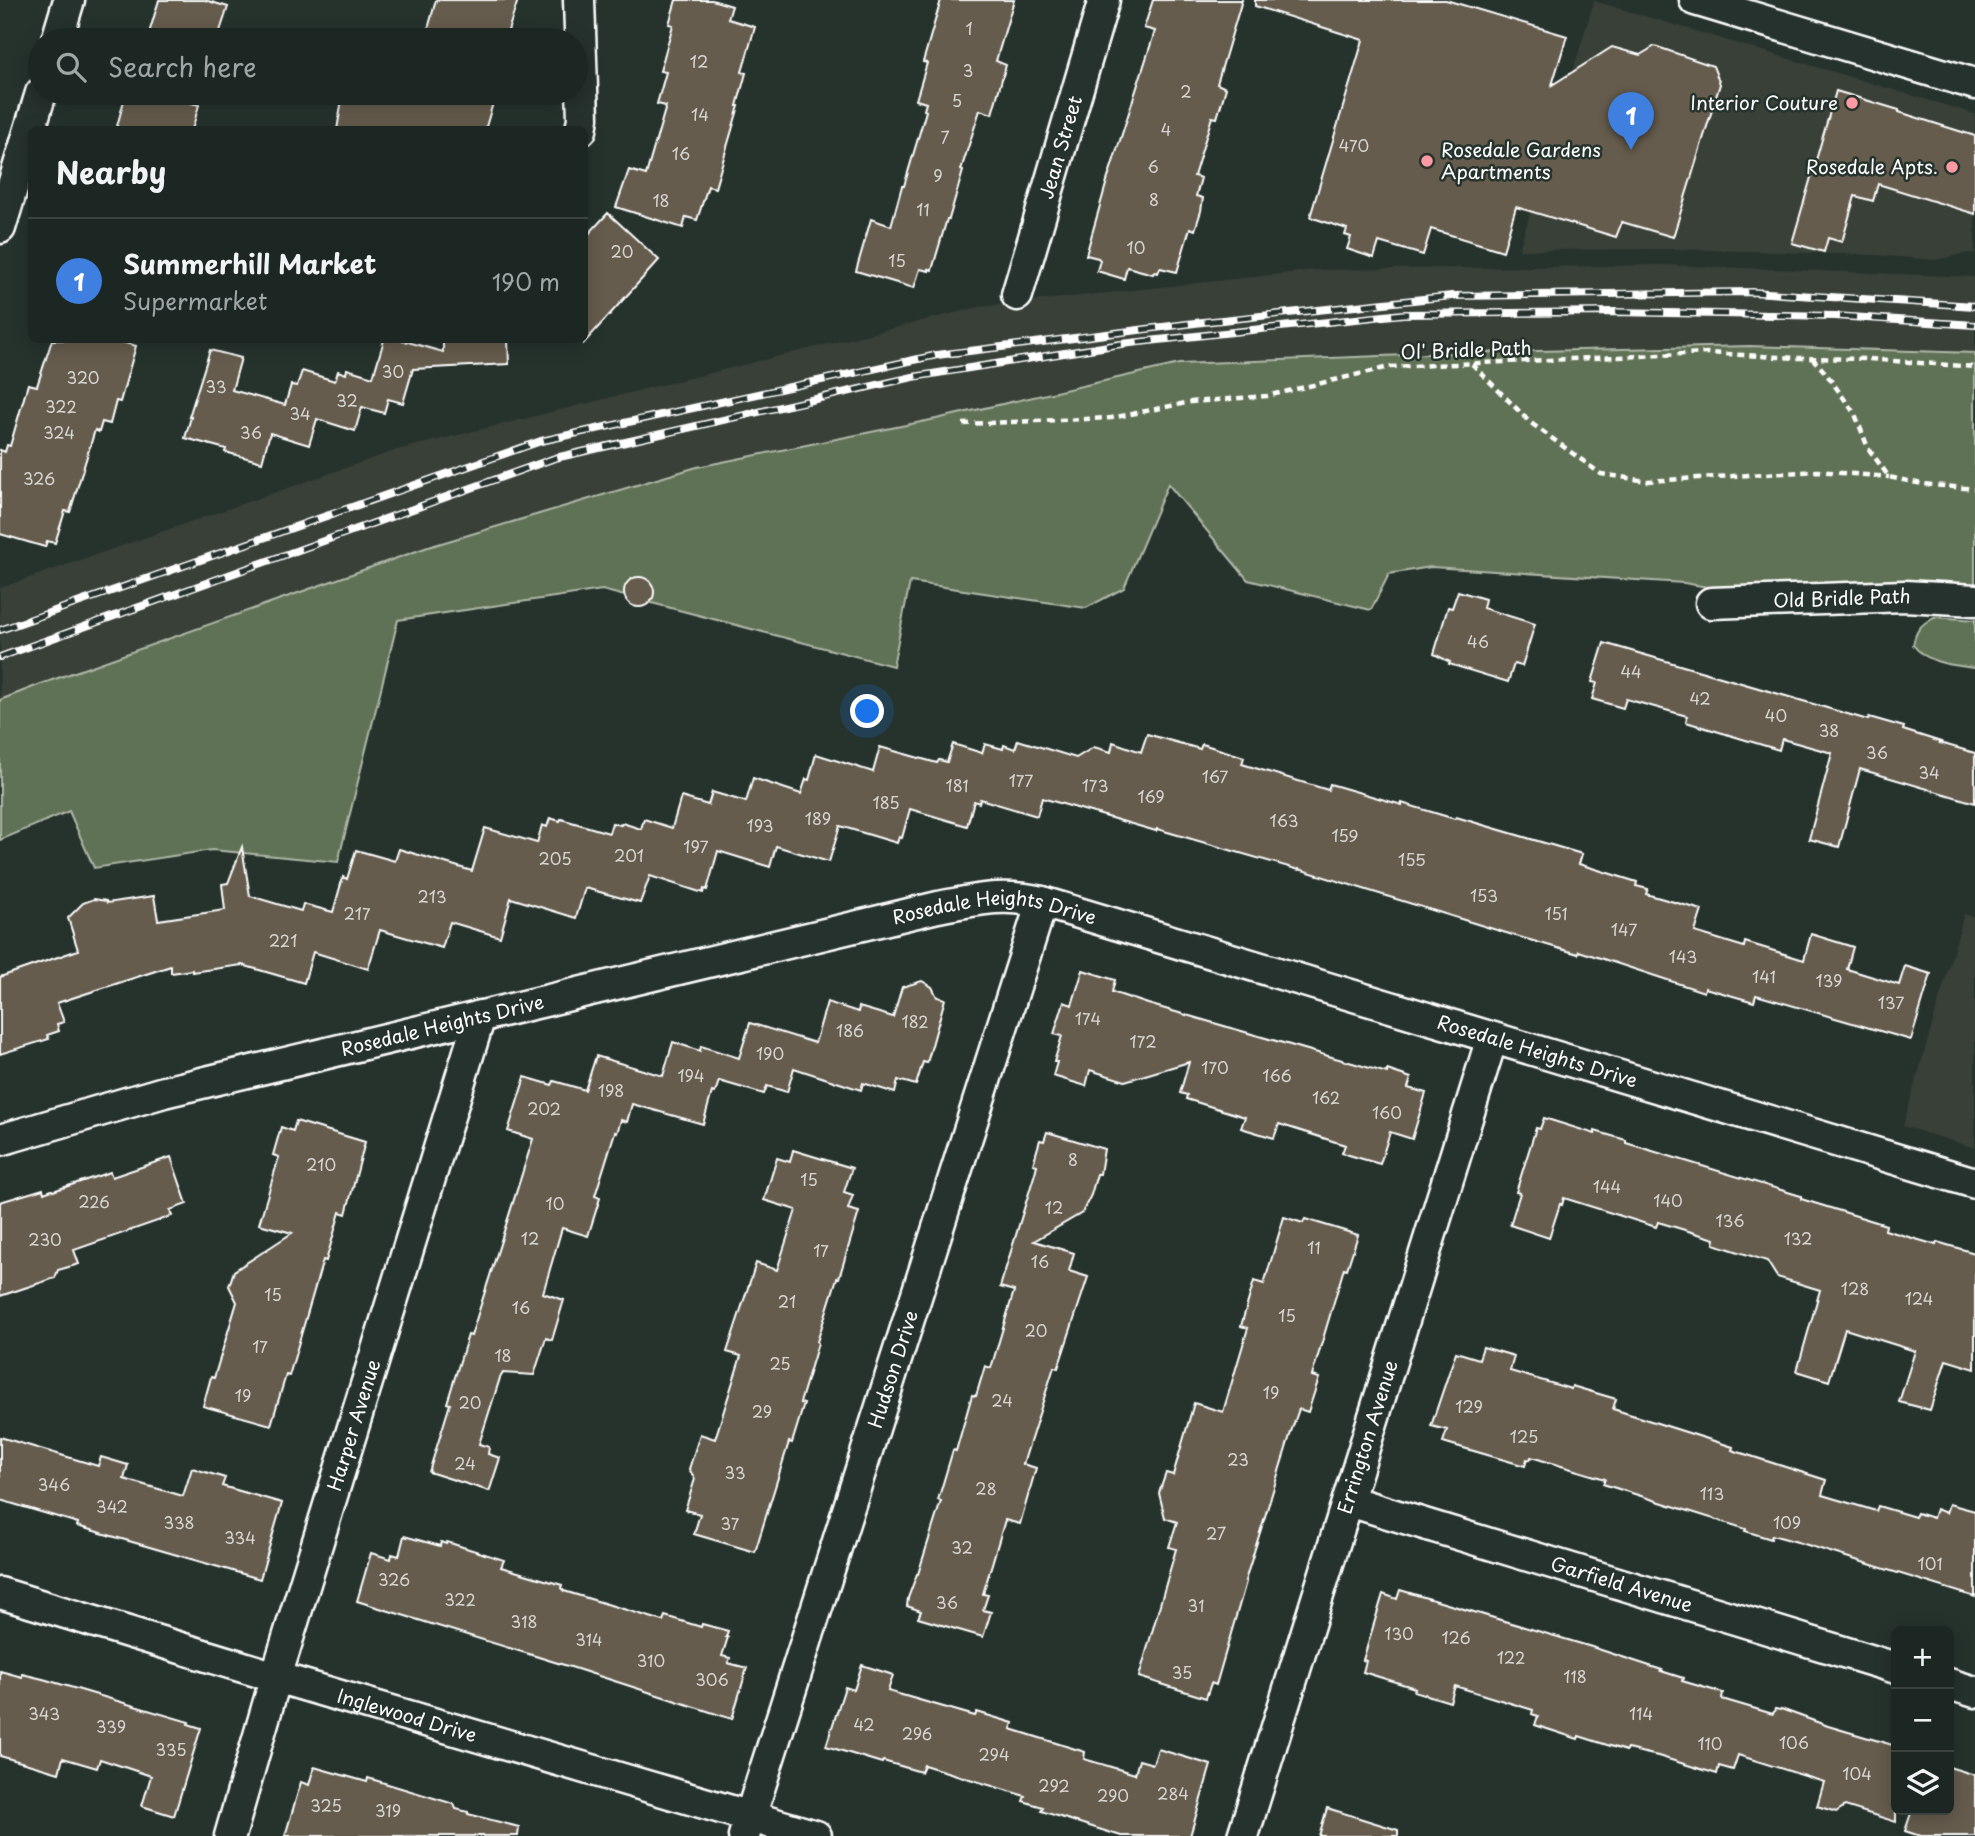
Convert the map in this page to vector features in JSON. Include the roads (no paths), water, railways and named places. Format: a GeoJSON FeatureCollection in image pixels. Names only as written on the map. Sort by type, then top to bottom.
{"type":"FeatureCollection","features":[{"type":"Feature","properties":{"kind":"street"},"geometry":{"type":"LineString","coordinates":[[61,28],[69,0]]}},
{"type":"Feature","properties":{"kind":"street"},"geometry":{"type":"LineString","coordinates":[[579,0],[580,28]]}},
{"type":"Feature","properties":{"kind":"street","name":"Jean Street"},"geometry":{"type":"LineString","coordinates":[[1017,295],[1104,0]]}},
{"type":"Feature","properties":{"kind":"street"},"geometry":{"type":"LineString","coordinates":[[1695,0],[1975,84]]}},
{"type":"Feature","properties":{"kind":"street"},"geometry":{"type":"LineString","coordinates":[[31,126],[37,105]]}},
{"type":"Feature","properties":{"kind":"street"},"geometry":{"type":"LineString","coordinates":[[582,126],[583,105]]}},
{"type":"Feature","properties":{"kind":"street"},"geometry":{"type":"LineString","coordinates":[[0,228],[28,136]]}},
{"type":"Feature","properties":{"kind":"street","name":"Old Bridle Path"},"geometry":{"type":"LineString","coordinates":[[1711,603],[1905,596],[1975,600]]}},
{"type":"Feature","properties":{"kind":"street","name":"Rosedale Heights Drive"},"geometry":{"type":"LineString","coordinates":[[0,1140],[163,1092],[937,907],[994,897],[1019,897],[1975,1183]]}},
{"type":"Feature","properties":{"kind":"street","name":"Hudson Drive"},"geometry":{"type":"LineString","coordinates":[[747,1826],[1042,902]]}},
{"type":"Feature","properties":{"kind":"street","name":"Harper Avenue"},"geometry":{"type":"LineString","coordinates":[[230,1836],[276,1677],[480,1016]]}},
{"type":"Feature","properties":{"kind":"street","name":"Errington Avenue"},"geometry":{"type":"LineString","coordinates":[[1243,1836],[1492,1038]]}},
{"type":"Feature","properties":{"kind":"street","name":"Garfield Avenue"},"geometry":{"type":"LineString","coordinates":[[1349,1501],[1891,1666]]}},
{"type":"Feature","properties":{"kind":"street","name":"Inglewood Drive"},"geometry":{"type":"LineString","coordinates":[[0,1593],[747,1826],[816,1836]]}},
{"type":"Feature","properties":{"kind":"street"},"geometry":{"type":"LineString","coordinates":[[1954,1686],[1975,1692]]}},
{"type":"Feature","properties":{"kind":"railway"},"geometry":{"type":"LineString","coordinates":[[0,630],[541,441],[937,355],[1203,322],[1452,296],[1751,292],[1975,306]]}},
{"type":"Feature","properties":{"kind":"railway"},"geometry":{"type":"LineString","coordinates":[[0,657],[555,458],[913,377],[1121,344],[1403,314],[1613,312],[1835,316],[1975,325]]}},
{"type":"Feature","properties":{"kind":"place","name":"Interior Couture"},"geometry":{"type":"Point","coordinates":[1852,103]}},
{"type":"Feature","properties":{"kind":"place","name":"Summerhill Market"},"geometry":{"type":"Point","coordinates":[1631,150]}},
{"type":"Feature","properties":{"kind":"place","name":"Rosedale Gardens Apartments"},"geometry":{"type":"Point","coordinates":[1427,161]}},
{"type":"Feature","properties":{"kind":"place","name":"Rosedale Apts."},"geometry":{"type":"Point","coordinates":[1952,167]}}]}
